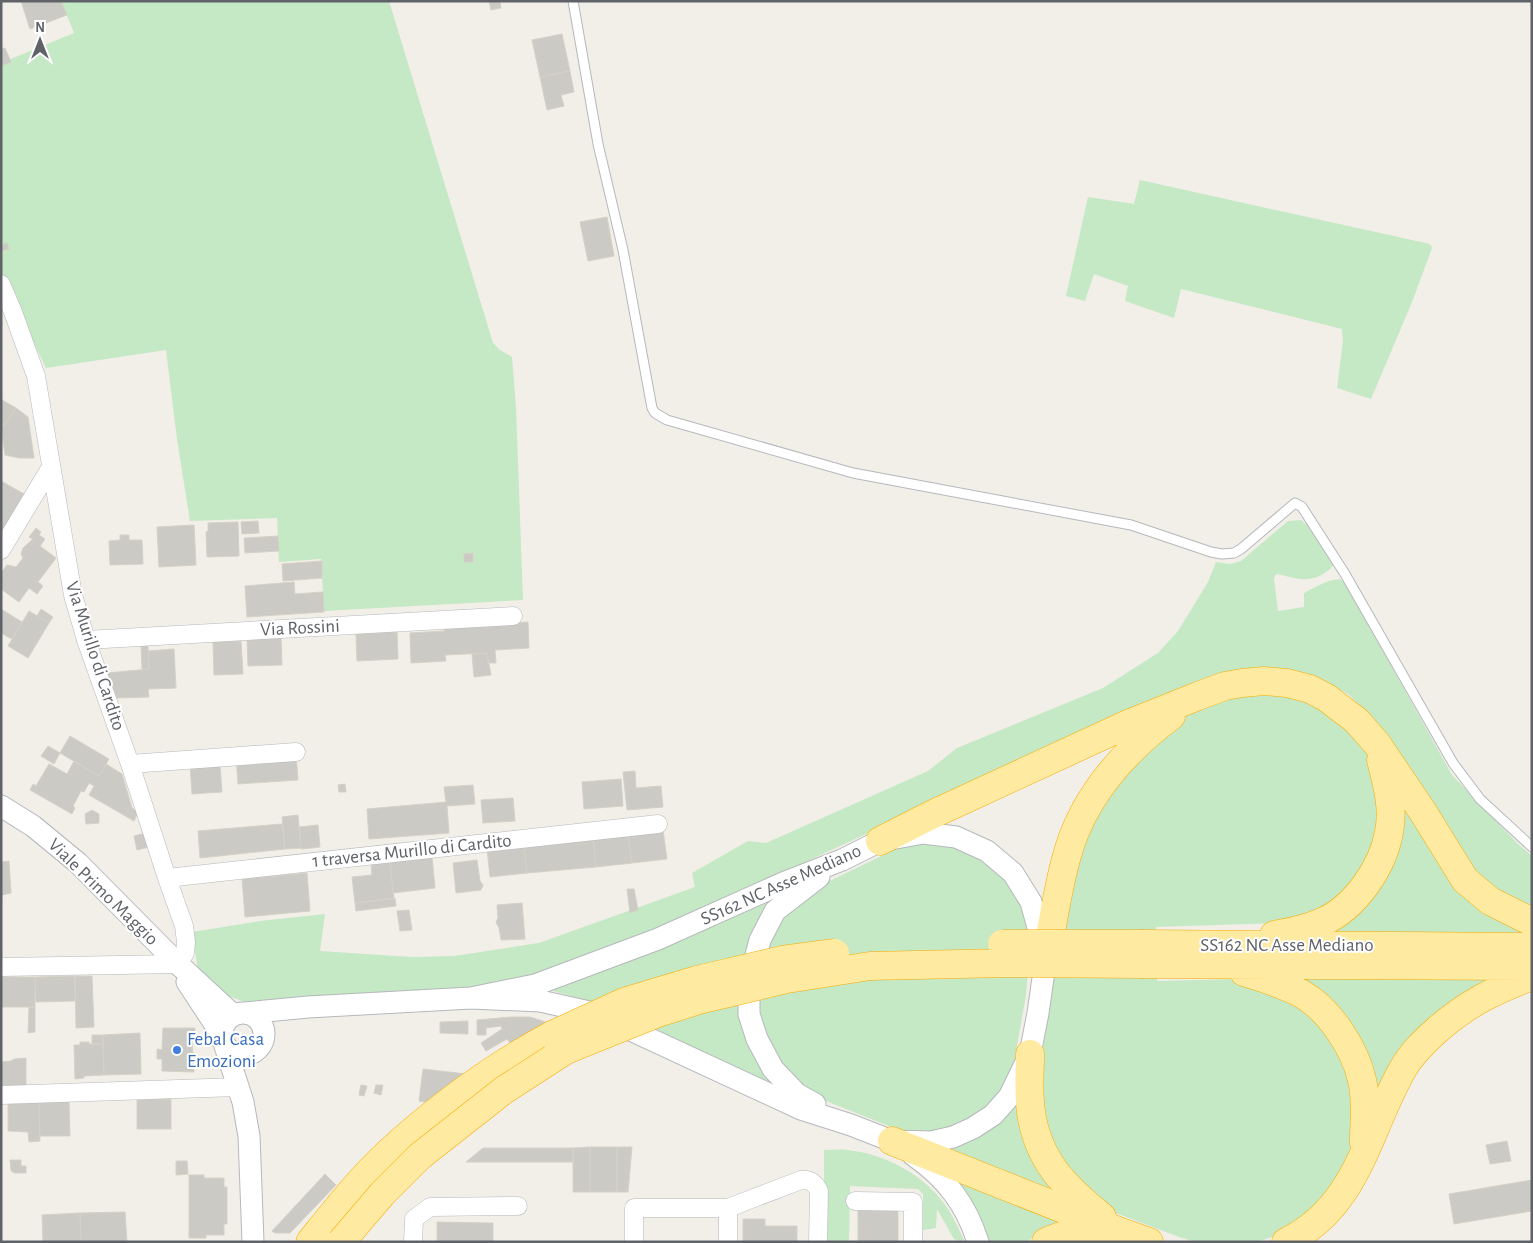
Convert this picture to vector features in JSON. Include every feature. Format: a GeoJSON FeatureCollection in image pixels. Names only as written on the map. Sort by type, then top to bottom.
{"type":"FeatureCollection","features":[{"type":"Feature","properties":{"kind":"highway"},"geometry":{"type":"LineString","coordinates":[[880,841],[930,815],[1128,724],[1198,696],[1225,686],[1242,683],[1264,681],[1287,683],[1310,689],[1327,698],[1357,721],[1377,744],[1423,812],[1465,880],[1490,901],[1532,922]]}},
{"type":"Feature","properties":{"kind":"highway"},"geometry":{"type":"LineString","coordinates":[[1046,957],[1066,859],[1078,825],[1096,794],[1115,765],[1150,732],[1198,696]]}},
{"type":"Feature","properties":{"kind":"highway"},"geometry":{"type":"LineString","coordinates":[[1227,955],[1324,922],[1341,911],[1358,896],[1370,879],[1384,850],[1390,832],[1388,784],[1377,744]]}},
{"type":"Feature","properties":{"kind":"highway","name":"SS162 NC Asse Mediano"},"geometry":{"type":"LineString","coordinates":[[310,1242],[348,1195],[388,1154],[489,1072],[552,1035],[624,1002],[697,980],[782,960],[873,947],[1004,944],[1144,954],[1227,955],[1532,966]]}},
{"type":"Feature","properties":{"kind":"highway","name":"SS162 NC Asse Mediano"},"geometry":{"type":"LineString","coordinates":[[1227,955],[1532,947]]}},
{"type":"Feature","properties":{"kind":"highway","name":"SS162 NC Asse Mediano"},"geometry":{"type":"LineString","coordinates":[[341,1242],[382,1194],[420,1156],[504,1090],[566,1050],[658,1013],[699,1000],[787,979],[870,966],[1006,963],[1144,954]]}},
{"type":"Feature","properties":{"kind":"highway"},"geometry":{"type":"LineString","coordinates":[[1227,955],[1264,979],[1302,994],[1330,1017],[1353,1053],[1362,1081],[1365,1099],[1364,1153]]}},
{"type":"Feature","properties":{"kind":"highway"},"geometry":{"type":"LineString","coordinates":[[1286,1242],[1313,1225],[1331,1209],[1348,1186],[1405,1066],[1428,1038],[1458,1012],[1477,1000],[1498,989],[1532,976]]}},
{"type":"Feature","properties":{"kind":"highway"},"geometry":{"type":"LineString","coordinates":[[1030,1054],[1031,1112],[1038,1140],[1046,1159],[1056,1175],[1084,1202],[1121,1232]]}},
{"type":"Feature","properties":{"kind":"highway"},"geometry":{"type":"LineString","coordinates":[[892,1141],[1149,1242]]}},
{"type":"Feature","properties":{"kind":"highway"},"geometry":{"type":"LineString","coordinates":[[1046,1242],[1065,1234],[1091,1231],[1121,1232]]}},
{"type":"Feature","properties":{"kind":"street","name":"Via Murillo di Cardito"},"geometry":{"type":"LineString","coordinates":[[1,284],[36,376],[73,595],[86,640],[184,926],[185,953],[178,964]]}},
{"type":"Feature","properties":{"kind":"street"},"geometry":{"type":"LineString","coordinates":[[1,550],[51,467]]}},
{"type":"Feature","properties":{"kind":"street","name":"Via Rossini"},"geometry":{"type":"LineString","coordinates":[[86,640],[513,616]]}},
{"type":"Feature","properties":{"kind":"street"},"geometry":{"type":"LineString","coordinates":[[130,764],[296,752]]}},
{"type":"Feature","properties":{"kind":"street","name":"Viale Primo Maggio"},"geometry":{"type":"LineString","coordinates":[[1,806],[33,826],[78,863],[178,964],[239,1014]]}},
{"type":"Feature","properties":{"kind":"street","name":"1 traversa Murillo di Cardito"},"geometry":{"type":"LineString","coordinates":[[167,878],[658,824]]}},
{"type":"Feature","properties":{"kind":"street","name":"SS162 NC Asse Mediano"},"geometry":{"type":"LineString","coordinates":[[239,1014],[300,1008],[471,998],[540,1001],[594,1014],[801,1109],[892,1141],[931,1142],[953,1137],[973,1128],[993,1114],[1009,1097],[1030,1054],[1046,957],[1031,902],[1013,873],[987,851],[956,837],[922,833],[880,841],[842,860],[783,883],[658,939],[535,985],[471,998]]}},
{"type":"Feature","properties":{"kind":"street"},"geometry":{"type":"LineString","coordinates":[[842,860],[775,911],[760,940],[755,957],[749,982],[749,1014],[757,1039],[773,1069],[797,1094],[851,1125]]}},
{"type":"Feature","properties":{"kind":"street"},"geometry":{"type":"LineString","coordinates":[[1,967],[178,964]]}},
{"type":"Feature","properties":{"kind":"street","name":"Viale Primo Maggio"},"geometry":{"type":"LineString","coordinates":[[178,964],[194,994],[224,1041],[243,1102],[248,1136],[253,1242]]}},
{"type":"Feature","properties":{"kind":"street","name":"SS162 NC Asse Mediano"},"geometry":{"type":"LineString","coordinates":[[260,1041],[283,1021],[303,1014],[344,1006]]}},
{"type":"Feature","properties":{"kind":"street"},"geometry":{"type":"LineString","coordinates":[[1,1095],[238,1087],[260,1041],[262,1026],[252,1015],[239,1014],[225,1024],[224,1041],[237,1054],[251,1054],[260,1041]]}},
{"type":"Feature","properties":{"kind":"street"},"geometry":{"type":"LineString","coordinates":[[892,1141],[930,1168],[952,1190],[971,1221],[978,1242]]}},
{"type":"Feature","properties":{"kind":"street"},"geometry":{"type":"LineString","coordinates":[[634,1242],[634,1208],[728,1208],[801,1180],[810,1180],[817,1186],[819,1191],[818,1242]]}},
{"type":"Feature","properties":{"kind":"street"},"geometry":{"type":"LineString","coordinates":[[855,1201],[913,1202],[913,1242]]}},
{"type":"Feature","properties":{"kind":"street"},"geometry":{"type":"LineString","coordinates":[[413,1242],[414,1219],[430,1207],[518,1206]]}},
{"type":"Feature","properties":{"kind":"street"},"geometry":{"type":"LineString","coordinates":[[728,1208],[728,1242]]}},
{"type":"Feature","properties":{"kind":"lane"},"geometry":{"type":"LineString","coordinates":[[573,1],[598,144],[623,250],[654,413],[667,420],[853,472],[1131,525],[1166,538],[1222,554],[1234,553],[1241,549],[1295,503],[1302,507],[1345,574],[1453,763],[1480,799],[1532,847]]}},
{"type":"Feature","properties":{"kind":"green space"},"geometry":{"type":"Polygon","coordinates":[[[61,1],[389,1],[493,343],[512,357],[516,408],[523,600],[324,611],[321,559],[279,562],[277,518],[190,521],[166,350],[46,368],[1,276],[1,63],[74,33],[61,1]]]}},
{"type":"Feature","properties":{"kind":"green space"},"geometry":{"type":"Polygon","coordinates":[[[1140,180],[1430,244],[1432,248],[1412,302],[1371,399],[1337,388],[1343,341],[1342,329],[1181,289],[1174,318],[1125,301],[1128,286],[1094,274],[1085,301],[1066,296],[1088,197],[1134,204],[1140,180]]]}},
{"type":"Feature","properties":{"kind":"green space"},"geometry":{"type":"Polygon","coordinates":[[[1301,520],[1308,526],[1334,563],[1326,572],[1313,578],[1301,579],[1276,574],[1274,578],[1278,611],[1304,607],[1304,593],[1326,582],[1340,579],[1345,583],[1452,775],[1517,843],[1532,856],[1532,908],[1488,885],[1466,862],[1377,722],[1348,694],[1317,677],[1281,668],[1249,669],[1172,693],[579,964],[494,986],[362,998],[248,1003],[228,996],[203,979],[198,970],[192,932],[260,921],[325,914],[320,951],[411,957],[454,956],[539,943],[695,887],[692,873],[748,841],[766,843],[928,771],[957,748],[1103,688],[1158,653],[1178,631],[1208,582],[1216,562],[1230,564],[1241,561],[1288,521],[1301,520]]]}},
{"type":"Feature","properties":{"kind":"green space"},"geometry":{"type":"Polygon","coordinates":[[[1289,692],[1347,724],[1375,765],[1379,847],[1329,910],[1276,923],[1156,927],[1157,981],[1235,979],[1296,998],[1348,1058],[1357,1138],[1329,1197],[1276,1236],[1255,1242],[1196,1242],[1113,1212],[1055,1161],[1038,1082],[1070,872],[1087,824],[1158,734],[1193,710],[1223,696],[1289,692]]]}},
{"type":"Feature","properties":{"kind":"green space"},"geometry":{"type":"Polygon","coordinates":[[[1400,802],[1532,933],[1322,932],[1338,920],[1400,802]]]}},
{"type":"Feature","properties":{"kind":"green space"},"geometry":{"type":"Polygon","coordinates":[[[920,842],[961,844],[1015,885],[1029,925],[1029,956],[1026,995],[1014,1063],[1006,1086],[992,1106],[944,1133],[909,1134],[826,1101],[805,1090],[780,1066],[760,1027],[757,1002],[765,944],[784,914],[807,892],[906,844],[920,842]]]}},
{"type":"Feature","properties":{"kind":"green space"},"geometry":{"type":"Polygon","coordinates":[[[780,890],[752,932],[742,963],[785,1090],[589,1001],[546,989],[780,890]]]}},
{"type":"Feature","properties":{"kind":"green space"},"geometry":{"type":"Polygon","coordinates":[[[1295,978],[1495,980],[1381,1096],[1295,978]]]}},
{"type":"Feature","properties":{"kind":"green space"},"geometry":{"type":"Polygon","coordinates":[[[1020,1094],[1058,1192],[949,1149],[949,1146],[1020,1094]]]}},
{"type":"Feature","properties":{"kind":"green space"},"geometry":{"type":"Polygon","coordinates":[[[824,1150],[862,1152],[876,1156],[917,1177],[939,1197],[964,1240],[954,1239],[937,1209],[936,1228],[923,1230],[923,1194],[918,1189],[850,1186],[849,1242],[824,1242],[824,1150]]]}},
{"type":"Feature","properties":{"kind":"green space"},"geometry":{"type":"Polygon","coordinates":[[[953,1175],[1069,1222],[1041,1232],[1026,1242],[989,1242],[953,1175]]]}},
{"type":"Feature","properties":{"kind":"building"},"geometry":{"type":"Polygon","coordinates":[[[21,1],[61,1],[67,15],[30,29],[21,1]]]}},
{"type":"Feature","properties":{"kind":"building"},"geometry":{"type":"Polygon","coordinates":[[[489,1],[500,1],[501,8],[491,10],[489,1]]]}},
{"type":"Feature","properties":{"kind":"building"},"geometry":{"type":"Polygon","coordinates":[[[562,34],[570,71],[540,77],[532,40],[562,34]]]}},
{"type":"Feature","properties":{"kind":"building"},"geometry":{"type":"Polygon","coordinates":[[[5,48],[11,62],[1,66],[1,49],[5,48]]]}},
{"type":"Feature","properties":{"kind":"building"},"geometry":{"type":"Polygon","coordinates":[[[570,71],[574,92],[561,95],[564,106],[547,110],[540,77],[570,71]]]}},
{"type":"Feature","properties":{"kind":"building"},"geometry":{"type":"Polygon","coordinates":[[[607,217],[614,256],[588,261],[580,222],[607,217]]]}},
{"type":"Feature","properties":{"kind":"building"},"geometry":{"type":"Polygon","coordinates":[[[7,243],[9,249],[1,251],[1,245],[7,243]]]}},
{"type":"Feature","properties":{"kind":"building"},"geometry":{"type":"Polygon","coordinates":[[[2,400],[16,408],[5,424],[1,423],[2,400]]]}},
{"type":"Feature","properties":{"kind":"building"},"geometry":{"type":"Polygon","coordinates":[[[16,408],[28,417],[34,458],[19,458],[5,455],[1,425],[5,424],[16,408]]]}},
{"type":"Feature","properties":{"kind":"building"},"geometry":{"type":"Polygon","coordinates":[[[1,481],[24,494],[1,533],[1,481]]]}},
{"type":"Feature","properties":{"kind":"building"},"geometry":{"type":"Polygon","coordinates":[[[258,521],[259,533],[242,534],[241,522],[258,521]]]}},
{"type":"Feature","properties":{"kind":"building"},"geometry":{"type":"Polygon","coordinates":[[[238,522],[239,556],[207,557],[206,532],[208,531],[208,523],[238,522]]]}},
{"type":"Feature","properties":{"kind":"building"},"geometry":{"type":"Polygon","coordinates":[[[194,525],[196,565],[159,567],[157,527],[194,525]]]}},
{"type":"Feature","properties":{"kind":"building"},"geometry":{"type":"Polygon","coordinates":[[[36,528],[41,532],[39,535],[45,539],[40,546],[56,558],[38,582],[43,586],[37,594],[29,588],[19,602],[1,589],[1,573],[7,565],[16,567],[23,558],[21,554],[23,548],[33,539],[29,537],[36,528]]]}},
{"type":"Feature","properties":{"kind":"building"},"geometry":{"type":"Polygon","coordinates":[[[120,535],[129,535],[129,540],[142,540],[143,564],[110,565],[109,541],[120,540],[120,535]]]}},
{"type":"Feature","properties":{"kind":"building"},"geometry":{"type":"Polygon","coordinates":[[[278,536],[279,551],[245,553],[244,538],[278,536]]]}},
{"type":"Feature","properties":{"kind":"building"},"geometry":{"type":"Polygon","coordinates":[[[473,553],[473,562],[464,562],[464,554],[473,553]]]}},
{"type":"Feature","properties":{"kind":"building"},"geometry":{"type":"Polygon","coordinates":[[[322,561],[322,578],[283,581],[282,564],[322,561]]]}},
{"type":"Feature","properties":{"kind":"building"},"geometry":{"type":"Polygon","coordinates":[[[294,582],[295,594],[323,592],[324,612],[247,617],[245,586],[294,582]]]}},
{"type":"Feature","properties":{"kind":"building"},"geometry":{"type":"Polygon","coordinates":[[[1,609],[22,622],[12,639],[1,633],[1,609]]]}},
{"type":"Feature","properties":{"kind":"building"},"geometry":{"type":"Polygon","coordinates":[[[41,609],[53,617],[49,623],[37,616],[41,609]]]}},
{"type":"Feature","properties":{"kind":"building"},"geometry":{"type":"Polygon","coordinates":[[[29,611],[49,623],[28,658],[8,646],[29,611]]]}},
{"type":"Feature","properties":{"kind":"building"},"geometry":{"type":"Polygon","coordinates":[[[528,622],[529,648],[495,650],[496,663],[488,663],[487,653],[445,655],[446,661],[411,663],[410,633],[445,631],[444,627],[528,622]]]}},
{"type":"Feature","properties":{"kind":"building"},"geometry":{"type":"Polygon","coordinates":[[[397,632],[398,659],[357,661],[356,634],[397,632]]]}},
{"type":"Feature","properties":{"kind":"building"},"geometry":{"type":"Polygon","coordinates":[[[281,638],[282,665],[248,666],[247,640],[281,638]]]}},
{"type":"Feature","properties":{"kind":"building"},"geometry":{"type":"Polygon","coordinates":[[[241,641],[243,674],[214,675],[213,642],[241,641]]]}},
{"type":"Feature","properties":{"kind":"building"},"geometry":{"type":"Polygon","coordinates":[[[141,646],[148,646],[149,669],[142,669],[141,646]]]}},
{"type":"Feature","properties":{"kind":"building"},"geometry":{"type":"Polygon","coordinates":[[[174,649],[176,688],[148,689],[149,697],[117,698],[107,673],[149,669],[148,651],[174,649]]]}},
{"type":"Feature","properties":{"kind":"building"},"geometry":{"type":"Polygon","coordinates":[[[487,653],[491,675],[474,677],[472,654],[487,653]]]}},
{"type":"Feature","properties":{"kind":"building"},"geometry":{"type":"Polygon","coordinates":[[[70,736],[109,759],[99,776],[60,753],[70,736]]]}},
{"type":"Feature","properties":{"kind":"building"},"geometry":{"type":"Polygon","coordinates":[[[48,746],[60,753],[54,764],[41,756],[48,746]]]}},
{"type":"Feature","properties":{"kind":"building"},"geometry":{"type":"Polygon","coordinates":[[[296,753],[298,780],[238,784],[236,757],[296,753]]]}},
{"type":"Feature","properties":{"kind":"building"},"geometry":{"type":"Polygon","coordinates":[[[74,761],[99,776],[106,764],[122,774],[132,808],[138,812],[134,821],[89,795],[94,786],[89,783],[84,792],[81,791],[73,806],[75,808],[72,814],[30,790],[33,784],[36,786],[49,764],[67,774],[74,761]]]}},
{"type":"Feature","properties":{"kind":"building"},"geometry":{"type":"Polygon","coordinates":[[[220,764],[222,792],[192,794],[190,765],[220,764]]]}},
{"type":"Feature","properties":{"kind":"building"},"geometry":{"type":"Polygon","coordinates":[[[635,771],[636,788],[661,786],[663,807],[627,810],[623,772],[635,771]]]}},
{"type":"Feature","properties":{"kind":"building"},"geometry":{"type":"Polygon","coordinates":[[[621,779],[623,806],[584,809],[582,782],[621,779]]]}},
{"type":"Feature","properties":{"kind":"building"},"geometry":{"type":"Polygon","coordinates":[[[345,784],[346,792],[339,792],[338,785],[345,784]]]}},
{"type":"Feature","properties":{"kind":"building"},"geometry":{"type":"Polygon","coordinates":[[[473,785],[475,804],[447,806],[449,833],[369,839],[367,809],[446,802],[444,787],[473,785]]]}},
{"type":"Feature","properties":{"kind":"building"},"geometry":{"type":"Polygon","coordinates":[[[513,798],[515,821],[483,823],[481,800],[513,798]]]}},
{"type":"Feature","properties":{"kind":"building"},"geometry":{"type":"Polygon","coordinates":[[[92,810],[99,814],[99,823],[86,824],[85,814],[92,810]]]}},
{"type":"Feature","properties":{"kind":"building"},"geometry":{"type":"Polygon","coordinates":[[[298,815],[301,848],[285,849],[282,817],[298,815]]]}},
{"type":"Feature","properties":{"kind":"building"},"geometry":{"type":"Polygon","coordinates":[[[282,824],[285,849],[200,858],[198,831],[282,824]]]}},
{"type":"Feature","properties":{"kind":"building"},"geometry":{"type":"Polygon","coordinates":[[[318,825],[320,847],[301,849],[299,827],[318,825]]]}},
{"type":"Feature","properties":{"kind":"building"},"geometry":{"type":"Polygon","coordinates":[[[663,830],[667,859],[632,863],[628,833],[663,830]]]}},
{"type":"Feature","properties":{"kind":"building"},"geometry":{"type":"Polygon","coordinates":[[[145,833],[149,847],[137,850],[134,836],[145,833]]]}},
{"type":"Feature","properties":{"kind":"building"},"geometry":{"type":"Polygon","coordinates":[[[628,833],[632,863],[596,867],[593,837],[628,833]]]}},
{"type":"Feature","properties":{"kind":"building"},"geometry":{"type":"Polygon","coordinates":[[[593,837],[596,867],[527,873],[524,844],[593,837]]]}},
{"type":"Feature","properties":{"kind":"building"},"geometry":{"type":"Polygon","coordinates":[[[524,844],[527,873],[490,877],[487,848],[524,844]]]}},
{"type":"Feature","properties":{"kind":"building"},"geometry":{"type":"Polygon","coordinates":[[[432,857],[435,888],[393,893],[390,861],[432,857]]]}},
{"type":"Feature","properties":{"kind":"building"},"geometry":{"type":"Polygon","coordinates":[[[477,860],[480,881],[483,885],[481,890],[456,893],[453,863],[477,860]]]}},
{"type":"Feature","properties":{"kind":"building"},"geometry":{"type":"Polygon","coordinates":[[[9,861],[11,893],[2,895],[1,907],[1,862],[9,861]]]}},
{"type":"Feature","properties":{"kind":"building"},"geometry":{"type":"Polygon","coordinates":[[[390,861],[394,899],[355,903],[352,877],[372,875],[371,863],[390,861]]]}},
{"type":"Feature","properties":{"kind":"building"},"geometry":{"type":"Polygon","coordinates":[[[307,873],[310,911],[245,917],[242,879],[307,873]]]}},
{"type":"Feature","properties":{"kind":"building"},"geometry":{"type":"Polygon","coordinates":[[[627,889],[634,889],[638,910],[630,913],[627,889]]]}},
{"type":"Feature","properties":{"kind":"building"},"geometry":{"type":"Polygon","coordinates":[[[395,898],[396,906],[356,911],[355,903],[395,898]]]}},
{"type":"Feature","properties":{"kind":"building"},"geometry":{"type":"Polygon","coordinates":[[[522,903],[525,939],[501,940],[496,922],[498,918],[497,905],[522,903]]]}},
{"type":"Feature","properties":{"kind":"building"},"geometry":{"type":"Polygon","coordinates":[[[409,910],[412,930],[400,931],[397,911],[409,910]]]}},
{"type":"Feature","properties":{"kind":"building"},"geometry":{"type":"Polygon","coordinates":[[[75,976],[75,1001],[36,1002],[35,977],[75,976]]]}},
{"type":"Feature","properties":{"kind":"building"},"geometry":{"type":"Polygon","coordinates":[[[75,976],[92,976],[94,1027],[76,1028],[75,976]]]}},
{"type":"Feature","properties":{"kind":"building"},"geometry":{"type":"Polygon","coordinates":[[[1,977],[35,977],[35,1007],[1,1007],[1,977]]]}},
{"type":"Feature","properties":{"kind":"building"},"geometry":{"type":"Polygon","coordinates":[[[29,1007],[35,1007],[35,1032],[28,1033],[29,1007]]]}},
{"type":"Feature","properties":{"kind":"building"},"geometry":{"type":"Polygon","coordinates":[[[530,1017],[555,1025],[515,1049],[507,1039],[486,1051],[481,1043],[502,1029],[501,1026],[486,1028],[486,1035],[477,1035],[477,1020],[530,1017]]]}},
{"type":"Feature","properties":{"kind":"building"},"geometry":{"type":"Polygon","coordinates":[[[468,1021],[468,1034],[440,1033],[440,1022],[468,1021]]]}},
{"type":"Feature","properties":{"kind":"building","name":"Febal Casa Emozioni"},"geometry":{"type":"Polygon","coordinates":[[[163,1028],[195,1028],[195,1039],[192,1039],[194,1072],[162,1071],[162,1059],[157,1059],[157,1049],[162,1050],[163,1028]]]}},
{"type":"Feature","properties":{"kind":"building"},"geometry":{"type":"Polygon","coordinates":[[[140,1033],[141,1074],[104,1075],[103,1035],[140,1033]]]}},
{"type":"Feature","properties":{"kind":"building"},"geometry":{"type":"Polygon","coordinates":[[[92,1035],[103,1035],[103,1044],[92,1044],[92,1035]]]}},
{"type":"Feature","properties":{"kind":"building"},"geometry":{"type":"Polygon","coordinates":[[[80,1042],[103,1044],[104,1075],[84,1076],[84,1078],[75,1079],[74,1045],[80,1045],[80,1042]]]}},
{"type":"Feature","properties":{"kind":"building"},"geometry":{"type":"Polygon","coordinates":[[[26,1058],[26,1087],[1,1090],[1,1062],[26,1058]]]}},
{"type":"Feature","properties":{"kind":"building"},"geometry":{"type":"Polygon","coordinates":[[[423,1069],[475,1075],[438,1104],[419,1101],[423,1069]]]}},
{"type":"Feature","properties":{"kind":"building"},"geometry":{"type":"Polygon","coordinates":[[[361,1085],[367,1086],[364,1096],[359,1095],[361,1085]]]}},
{"type":"Feature","properties":{"kind":"building"},"geometry":{"type":"Polygon","coordinates":[[[376,1085],[383,1085],[381,1095],[374,1093],[376,1085]]]}},
{"type":"Feature","properties":{"kind":"building"},"geometry":{"type":"Polygon","coordinates":[[[171,1099],[171,1129],[137,1129],[137,1100],[171,1099]]]}},
{"type":"Feature","properties":{"kind":"building"},"geometry":{"type":"Polygon","coordinates":[[[39,1102],[40,1141],[29,1142],[28,1132],[8,1131],[8,1103],[39,1102]]]}},
{"type":"Feature","properties":{"kind":"building"},"geometry":{"type":"Polygon","coordinates":[[[39,1102],[69,1102],[70,1136],[40,1136],[39,1102]]]}},
{"type":"Feature","properties":{"kind":"building"},"geometry":{"type":"Polygon","coordinates":[[[1507,1141],[1511,1161],[1490,1164],[1486,1145],[1507,1141]]]}},
{"type":"Feature","properties":{"kind":"building"},"geometry":{"type":"Polygon","coordinates":[[[590,1147],[617,1147],[617,1192],[590,1192],[590,1147]]]}},
{"type":"Feature","properties":{"kind":"building"},"geometry":{"type":"Polygon","coordinates":[[[590,1147],[590,1192],[573,1192],[573,1148],[590,1147]]]}},
{"type":"Feature","properties":{"kind":"building"},"geometry":{"type":"Polygon","coordinates":[[[617,1147],[632,1147],[628,1192],[617,1192],[617,1147]]]}},
{"type":"Feature","properties":{"kind":"building"},"geometry":{"type":"Polygon","coordinates":[[[483,1148],[573,1148],[573,1162],[466,1162],[483,1148]]]}},
{"type":"Feature","properties":{"kind":"building"},"geometry":{"type":"Polygon","coordinates":[[[10,1160],[21,1160],[21,1166],[26,1166],[26,1173],[11,1171],[10,1160]]]}},
{"type":"Feature","properties":{"kind":"building"},"geometry":{"type":"Polygon","coordinates":[[[176,1161],[187,1161],[188,1174],[176,1175],[176,1161]]]}},
{"type":"Feature","properties":{"kind":"building"},"geometry":{"type":"Polygon","coordinates":[[[325,1174],[336,1185],[290,1233],[275,1233],[272,1231],[325,1174]]]}},
{"type":"Feature","properties":{"kind":"building"},"geometry":{"type":"Polygon","coordinates":[[[189,1175],[204,1175],[204,1178],[224,1178],[224,1187],[227,1187],[227,1224],[224,1224],[224,1235],[206,1235],[206,1238],[189,1238],[189,1175]]]}},
{"type":"Feature","properties":{"kind":"building"},"geometry":{"type":"Polygon","coordinates":[[[1532,1180],[1532,1211],[1454,1224],[1449,1194],[1532,1180]]]}},
{"type":"Feature","properties":{"kind":"building"},"geometry":{"type":"Polygon","coordinates":[[[858,1210],[898,1210],[898,1242],[858,1242],[858,1210]]]}},
{"type":"Feature","properties":{"kind":"building"},"geometry":{"type":"Polygon","coordinates":[[[125,1212],[127,1242],[81,1242],[80,1213],[125,1212]]]}},
{"type":"Feature","properties":{"kind":"building"},"geometry":{"type":"Polygon","coordinates":[[[80,1213],[81,1242],[43,1242],[42,1215],[80,1213]]]}},
{"type":"Feature","properties":{"kind":"building"},"geometry":{"type":"Polygon","coordinates":[[[743,1219],[765,1219],[765,1226],[797,1226],[797,1242],[743,1242],[743,1219]]]}},
{"type":"Feature","properties":{"kind":"building"},"geometry":{"type":"Polygon","coordinates":[[[437,1222],[493,1223],[493,1242],[437,1242],[437,1222]]]}},
{"type":"Feature","properties":{"kind":"place","name":"Febal Casa Emozioni"},"geometry":{"type":"Point","coordinates":[177,1050]}}]}
